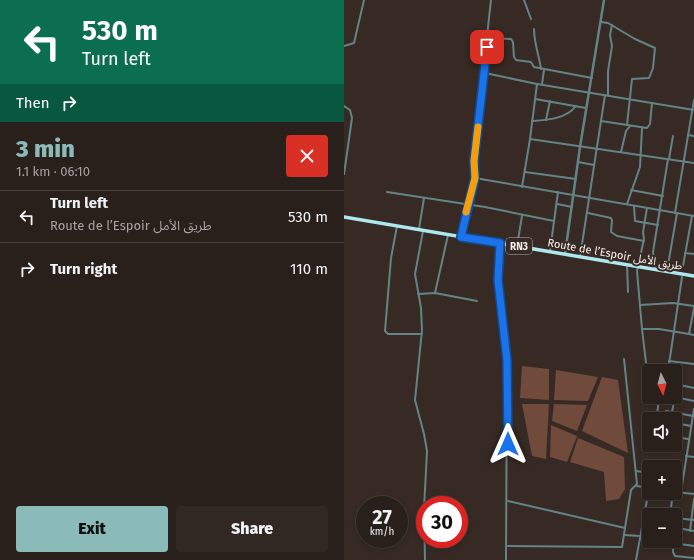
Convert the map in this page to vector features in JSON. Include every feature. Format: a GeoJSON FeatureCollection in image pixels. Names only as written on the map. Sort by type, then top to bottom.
{"type":"FeatureCollection","features":[{"type":"Feature","properties":{"kind":"highway","name":"Route de l’Espoir طريق الأمل"},"geometry":{"type":"LineString","coordinates":[[344,217],[580,258],[694,276]]}},
{"type":"Feature","properties":{"kind":"street"},"geometry":{"type":"LineString","coordinates":[[344,46],[354,43],[364,0]]}},
{"type":"Feature","properties":{"kind":"street"},"geometry":{"type":"LineString","coordinates":[[461,237],[475,178],[474,161],[485,73],[491,0]]}},
{"type":"Feature","properties":{"kind":"street"},"geometry":{"type":"LineString","coordinates":[[524,0],[531,20]]}},
{"type":"Feature","properties":{"kind":"street"},"geometry":{"type":"LineString","coordinates":[[565,255],[580,145],[604,0]]}},
{"type":"Feature","properties":{"kind":"street"},"geometry":{"type":"LineString","coordinates":[[601,22],[612,25],[635,40],[655,48],[652,74],[649,78],[643,80],[632,79],[628,126],[621,152]]}},
{"type":"Feature","properties":{"kind":"street"},"geometry":{"type":"LineString","coordinates":[[608,95],[608,71],[612,46],[610,35],[612,25]]}},
{"type":"Feature","properties":{"kind":"street"},"geometry":{"type":"LineString","coordinates":[[534,29],[534,44],[543,69],[542,84]]}},
{"type":"Feature","properties":{"kind":"street"},"geometry":{"type":"LineString","coordinates":[[487,38],[511,39],[514,44],[514,59],[531,62],[534,67],[592,78]]}},
{"type":"Feature","properties":{"kind":"street"},"geometry":{"type":"LineString","coordinates":[[485,73],[537,84],[605,94],[693,110]]}},
{"type":"Feature","properties":{"kind":"street"},"geometry":{"type":"LineString","coordinates":[[522,187],[537,84]]}},
{"type":"Feature","properties":{"kind":"street"},"geometry":{"type":"LineString","coordinates":[[580,258],[605,94]]}},
{"type":"Feature","properties":{"kind":"street"},"geometry":{"type":"LineString","coordinates":[[535,99],[586,108]]}},
{"type":"Feature","properties":{"kind":"street"},"geometry":{"type":"LineString","coordinates":[[667,272],[694,100]]}},
{"type":"Feature","properties":{"kind":"street"},"geometry":{"type":"LineString","coordinates":[[546,120],[550,101]]}},
{"type":"Feature","properties":{"kind":"street"},"geometry":{"type":"LineString","coordinates":[[601,121],[642,128],[649,126],[652,103]]}},
{"type":"Feature","properties":{"kind":"street"},"geometry":{"type":"LineString","coordinates":[[344,106],[350,110],[352,118],[344,174]]}},
{"type":"Feature","properties":{"kind":"street"},"geometry":{"type":"LineString","coordinates":[[532,121],[546,120],[566,114],[576,106]]}},
{"type":"Feature","properties":{"kind":"street"},"geometry":{"type":"LineString","coordinates":[[627,205],[640,167],[642,155],[642,128]]}},
{"type":"Feature","properties":{"kind":"street"},"geometry":{"type":"LineString","coordinates":[[688,135],[694,136]]}},
{"type":"Feature","properties":{"kind":"street"},"geometry":{"type":"LineString","coordinates":[[655,270],[654,252],[673,136]]}},
{"type":"Feature","properties":{"kind":"street"},"geometry":{"type":"LineString","coordinates":[[530,139],[580,145],[694,163]]}},
{"type":"Feature","properties":{"kind":"street"},"geometry":{"type":"LineString","coordinates":[[578,162],[594,165]]}},
{"type":"Feature","properties":{"kind":"street"},"geometry":{"type":"LineString","coordinates":[[525,172],[576,179]]}},
{"type":"Feature","properties":{"kind":"street"},"geometry":{"type":"LineString","coordinates":[[475,178],[693,216],[683,266]]}},
{"type":"Feature","properties":{"kind":"street"},"geometry":{"type":"LineString","coordinates":[[631,190],[663,196]]}},
{"type":"Feature","properties":{"kind":"street"},"geometry":{"type":"LineString","coordinates":[[387,192],[554,221]]}},
{"type":"Feature","properties":{"kind":"street"},"geometry":{"type":"LineString","coordinates":[[550,252],[558,192]]}},
{"type":"Feature","properties":{"kind":"street"},"geometry":{"type":"LineString","coordinates":[[418,230],[424,198]]}},
{"type":"Feature","properties":{"kind":"street"},"geometry":{"type":"LineString","coordinates":[[556,204],[572,207]]}},
{"type":"Feature","properties":{"kind":"street"},"geometry":{"type":"LineString","coordinates":[[634,206],[635,221],[658,226]]}},
{"type":"Feature","properties":{"kind":"street"},"geometry":{"type":"LineString","coordinates":[[646,364],[642,329],[638,267],[644,241],[644,223],[647,208]]}},
{"type":"Feature","properties":{"kind":"street"},"geometry":{"type":"LineString","coordinates":[[587,213],[611,218],[612,232],[617,236],[644,241]]}},
{"type":"Feature","properties":{"kind":"street"},"geometry":{"type":"LineString","coordinates":[[517,246],[522,215]]}},
{"type":"Feature","properties":{"kind":"street"},"geometry":{"type":"LineString","coordinates":[[397,226],[391,258],[385,332],[388,334],[422,334]]}},
{"type":"Feature","properties":{"kind":"street"},"geometry":{"type":"LineString","coordinates":[[423,231],[415,268],[415,278],[421,308],[422,334],[415,400],[427,451],[424,509],[425,560]]}},
{"type":"Feature","properties":{"kind":"street"},"geometry":{"type":"LineString","coordinates":[[435,293],[448,235]]}},
{"type":"Feature","properties":{"kind":"street"},"geometry":{"type":"LineString","coordinates":[[500,243],[498,280],[507,360],[508,546],[506,560]]}},
{"type":"Feature","properties":{"kind":"street"},"geometry":{"type":"LineString","coordinates":[[685,253],[694,254]]}},
{"type":"Feature","properties":{"kind":"street"},"geometry":{"type":"LineString","coordinates":[[627,265],[628,292]]}},
{"type":"Feature","properties":{"kind":"street"},"geometry":{"type":"LineString","coordinates":[[669,364],[682,277]]}},
{"type":"Feature","properties":{"kind":"street"},"geometry":{"type":"LineString","coordinates":[[418,294],[435,293],[477,301]]}},
{"type":"Feature","properties":{"kind":"street"},"geometry":{"type":"LineString","coordinates":[[640,305],[678,303],[694,307],[689,334]]}},
{"type":"Feature","properties":{"kind":"street"},"geometry":{"type":"LineString","coordinates":[[642,329],[694,335]]}},
{"type":"Feature","properties":{"kind":"street"},"geometry":{"type":"LineString","coordinates":[[624,359],[637,486]]}},
{"type":"Feature","properties":{"kind":"street"},"geometry":{"type":"LineString","coordinates":[[669,361],[694,364]]}},
{"type":"Feature","properties":{"kind":"street"},"geometry":{"type":"LineString","coordinates":[[682,385],[694,388]]}},
{"type":"Feature","properties":{"kind":"street"},"geometry":{"type":"LineString","coordinates":[[682,398],[694,401]]}},
{"type":"Feature","properties":{"kind":"street"},"geometry":{"type":"LineString","coordinates":[[664,412],[672,412],[674,404]]}},
{"type":"Feature","properties":{"kind":"street"},"geometry":{"type":"LineString","coordinates":[[682,485],[694,408]]}},
{"type":"Feature","properties":{"kind":"street"},"geometry":{"type":"LineString","coordinates":[[682,414],[693,416]]}},
{"type":"Feature","properties":{"kind":"street"},"geometry":{"type":"LineString","coordinates":[[682,424],[691,426]]}},
{"type":"Feature","properties":{"kind":"street"},"geometry":{"type":"LineString","coordinates":[[682,438],[688,439]]}},
{"type":"Feature","properties":{"kind":"street"},"geometry":{"type":"LineString","coordinates":[[686,456],[694,457]]}},
{"type":"Feature","properties":{"kind":"street"},"geometry":{"type":"LineString","coordinates":[[636,470],[642,471]]}},
{"type":"Feature","properties":{"kind":"street"},"geometry":{"type":"LineString","coordinates":[[508,546],[622,547],[631,490],[637,486],[642,487]]}},
{"type":"Feature","properties":{"kind":"street"},"geometry":{"type":"LineString","coordinates":[[682,492],[694,494]]}},
{"type":"Feature","properties":{"kind":"street"},"geometry":{"type":"LineString","coordinates":[[690,531],[693,520],[694,499]]}},
{"type":"Feature","properties":{"kind":"street"},"geometry":{"type":"LineString","coordinates":[[636,560],[647,500]]}},
{"type":"Feature","properties":{"kind":"street"},"geometry":{"type":"LineString","coordinates":[[508,501],[625,528]]}},
{"type":"Feature","properties":{"kind":"street"},"geometry":{"type":"LineString","coordinates":[[682,519],[693,520]]}},
{"type":"Feature","properties":{"kind":"street"},"geometry":{"type":"LineString","coordinates":[[683,530],[694,531]]}},
{"type":"Feature","properties":{"kind":"street"},"geometry":{"type":"LineString","coordinates":[[624,535],[640,536]]}},
{"type":"Feature","properties":{"kind":"street"},"geometry":{"type":"LineString","coordinates":[[682,544],[694,546]]}},
{"type":"Feature","properties":{"kind":"street"},"geometry":{"type":"LineString","coordinates":[[673,548],[675,556],[694,558]]}},
{"type":"Feature","properties":{"kind":"shaded area"},"geometry":{"type":"Polygon","coordinates":[[[522,366],[549,369],[549,400],[520,398],[522,366]]]}},
{"type":"Feature","properties":{"kind":"shaded area"},"geometry":{"type":"Polygon","coordinates":[[[556,370],[598,377],[588,401],[554,400],[556,370]]]}},
{"type":"Feature","properties":{"kind":"shaded area"},"geometry":{"type":"Polygon","coordinates":[[[602,377],[618,380],[628,453],[582,431],[602,377]]]}},
{"type":"Feature","properties":{"kind":"shaded area"},"geometry":{"type":"Polygon","coordinates":[[[522,404],[549,404],[546,459],[532,456],[522,404]]]}},
{"type":"Feature","properties":{"kind":"shaded area"},"geometry":{"type":"Polygon","coordinates":[[[554,404],[587,405],[577,431],[552,421],[554,404]]]}},
{"type":"Feature","properties":{"kind":"shaded area"},"geometry":{"type":"Polygon","coordinates":[[[551,425],[577,436],[567,462],[550,457],[551,425]]]}},
{"type":"Feature","properties":{"kind":"shaded area"},"geometry":{"type":"Polygon","coordinates":[[[578,438],[624,457],[625,489],[619,499],[606,501],[604,472],[570,462],[578,438]]]}},
{"type":"Feature","properties":{"kind":"slow traffic"},"geometry":{"type":"LineString","coordinates":[[466,212],[475,178],[474,161],[478,127]]}},
{"type":"Feature","properties":{"kind":"route"},"geometry":{"type":"LineString","coordinates":[[487,47],[474,161],[475,178],[461,237],[500,243],[498,280],[507,360],[508,444]]}}]}
